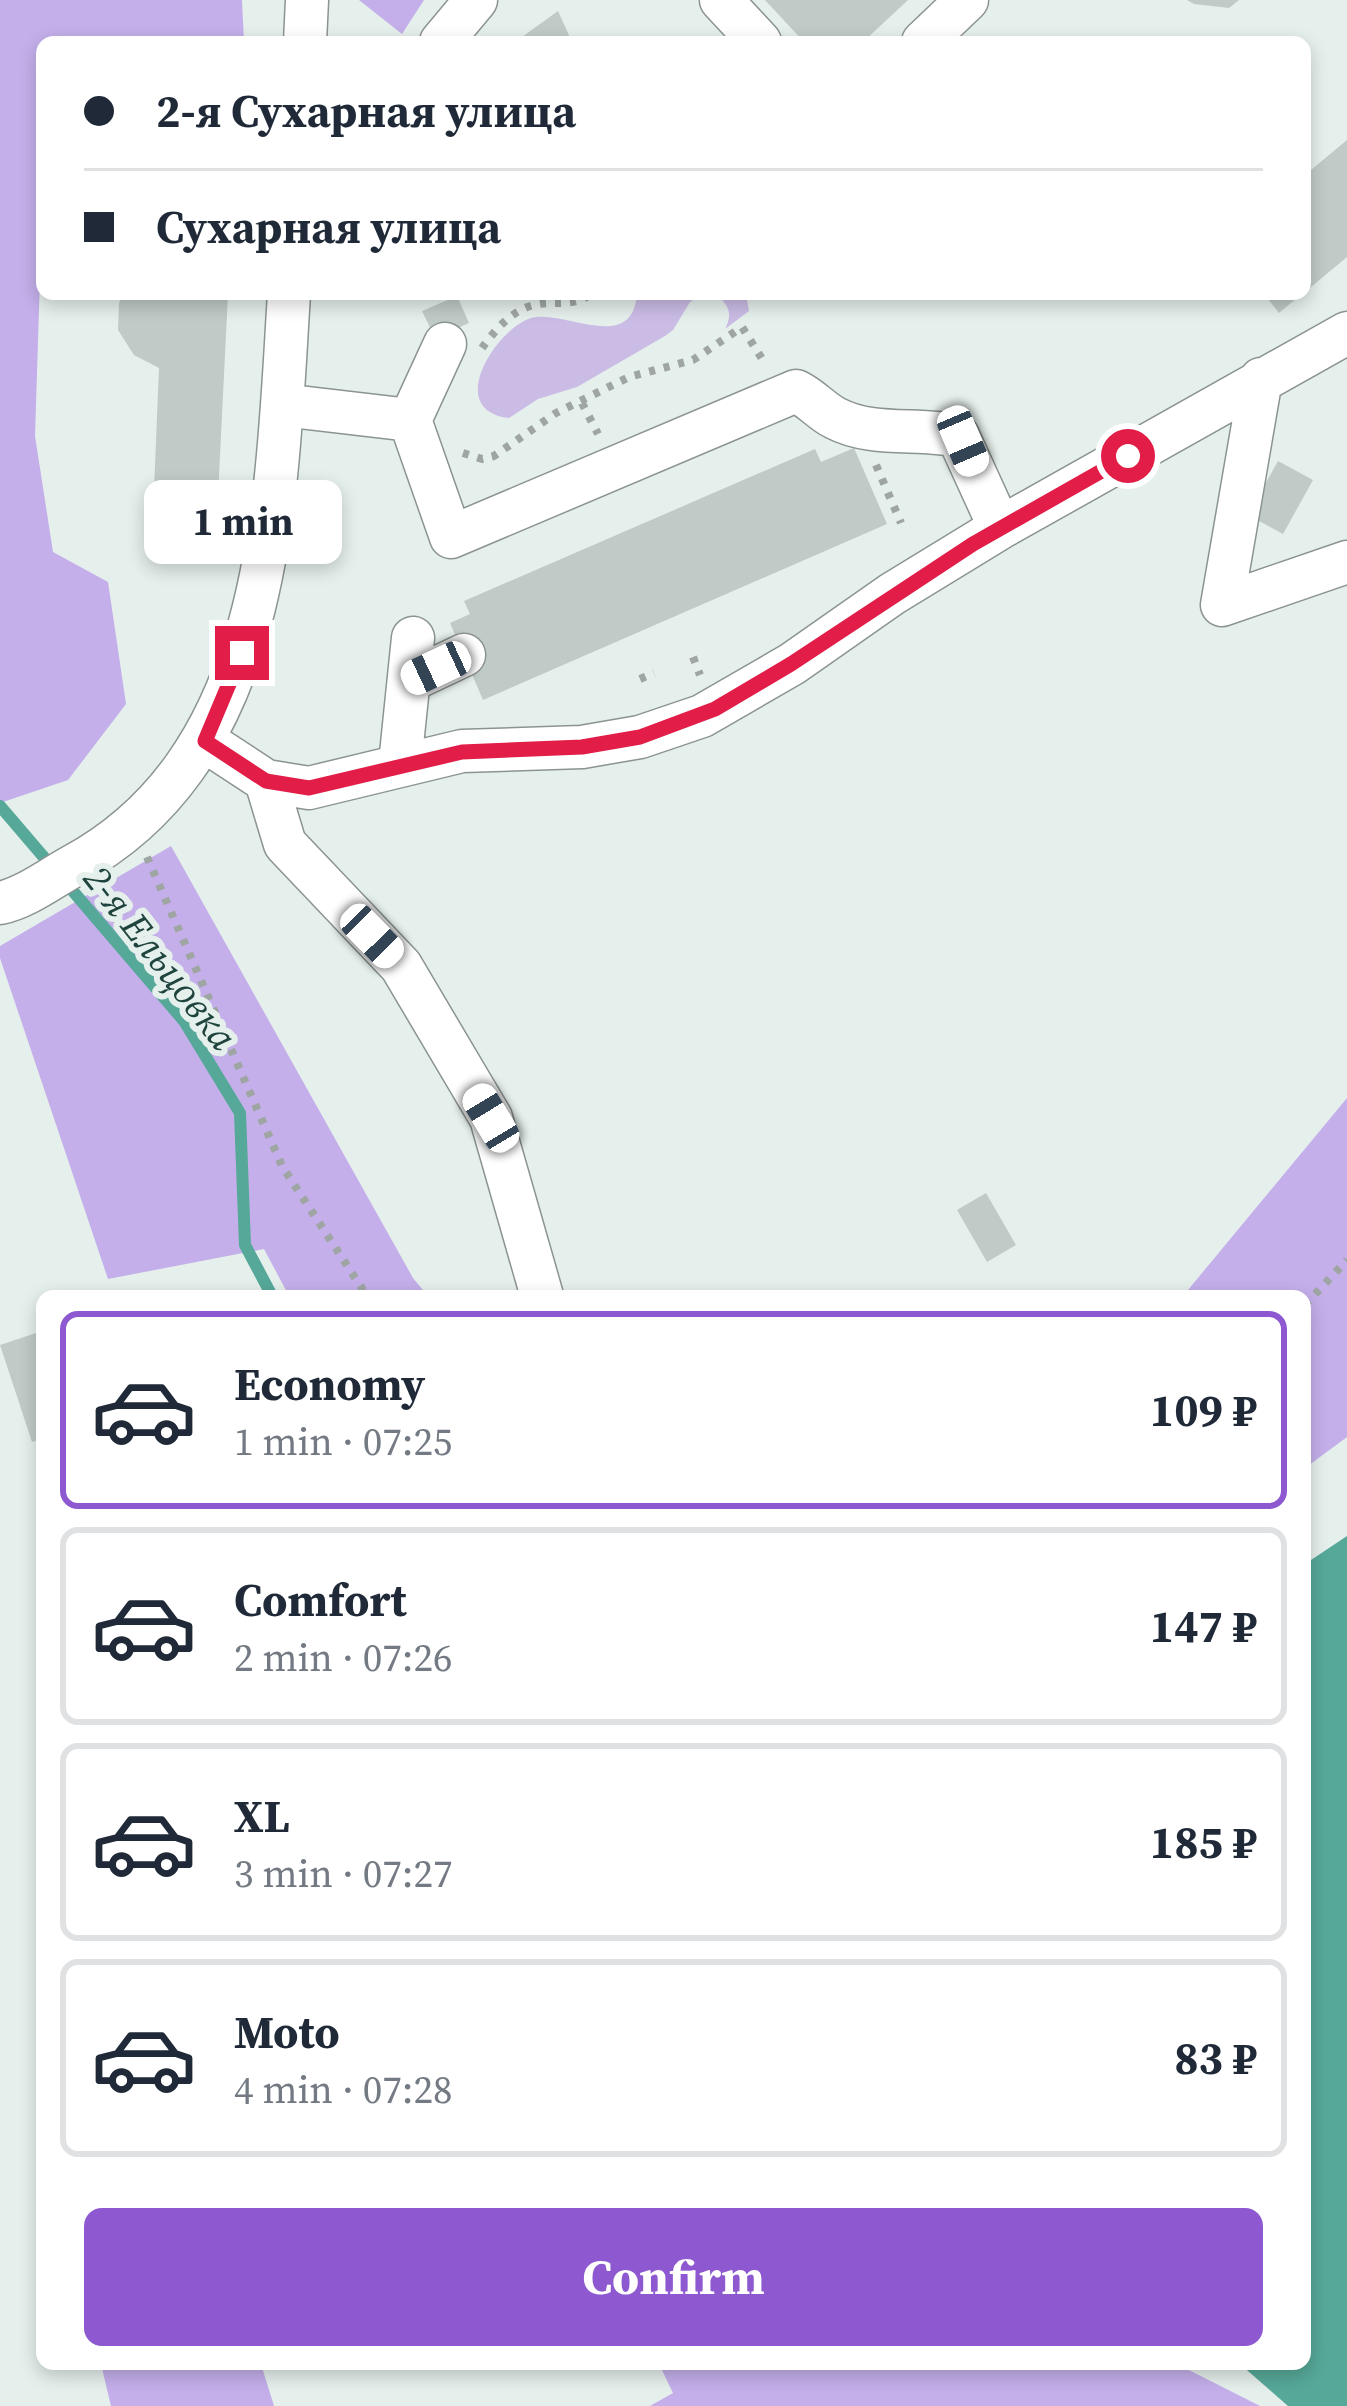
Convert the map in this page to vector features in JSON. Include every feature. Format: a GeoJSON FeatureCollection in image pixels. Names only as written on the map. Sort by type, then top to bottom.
{"type":"FeatureCollection","features":[{"type":"Feature","properties":{"kind":"street"},"geometry":{"type":"LineString","coordinates":[[305,36],[307,0]]}},
{"type":"Feature","properties":{"kind":"street"},"geometry":{"type":"LineString","coordinates":[[446,36],[476,0]]}},
{"type":"Feature","properties":{"kind":"street"},"geometry":{"type":"LineString","coordinates":[[721,0],[754,36]]}},
{"type":"Feature","properties":{"kind":"street"},"geometry":{"type":"LineString","coordinates":[[929,36],[967,0]]}},
{"type":"Feature","properties":{"kind":"street"},"geometry":{"type":"LineString","coordinates":[[4,902],[99,852],[157,800],[205,741],[242,653],[264,562],[289,300]]}},
{"type":"Feature","properties":{"kind":"street"},"geometry":{"type":"LineString","coordinates":[[205,741],[266,781],[309,788],[462,752],[602,744],[702,716],[791,664],[1000,527],[1347,332]]}},
{"type":"Feature","properties":{"kind":"street"},"geometry":{"type":"LineString","coordinates":[[410,420],[461,349]]}},
{"type":"Feature","properties":{"kind":"street"},"geometry":{"type":"LineString","coordinates":[[1262,380],[1222,605],[1347,562]]}},
{"type":"Feature","properties":{"kind":"street"},"geometry":{"type":"LineString","coordinates":[[410,420],[451,537],[796,391],[836,419],[881,431],[958,436],[1000,527]]}},
{"type":"Feature","properties":{"kind":"street"},"geometry":{"type":"LineString","coordinates":[[282,405],[410,420]]}},
{"type":"Feature","properties":{"kind":"street"},"geometry":{"type":"LineString","coordinates":[[400,764],[413,638]]}},
{"type":"Feature","properties":{"kind":"street"},"geometry":{"type":"LineString","coordinates":[[409,681],[464,656]]}},
{"type":"Feature","properties":{"kind":"street"},"geometry":{"type":"LineString","coordinates":[[266,781],[285,844],[401,966],[491,1118],[540,1290]]}},
{"type":"Feature","properties":{"kind":"path"},"geometry":{"type":"LineString","coordinates":[[461,349],[512,314],[536,304],[568,305],[578,300]]}},
{"type":"Feature","properties":{"kind":"path"},"geometry":{"type":"LineString","coordinates":[[451,445],[482,459],[496,459],[556,413],[629,377],[694,360],[742,327],[764,361]]}},
{"type":"Feature","properties":{"kind":"path"},"geometry":{"type":"LineString","coordinates":[[582,404],[601,437]]}},
{"type":"Feature","properties":{"kind":"path"},"geometry":{"type":"LineString","coordinates":[[640,679],[654,673]]}},
{"type":"Feature","properties":{"kind":"path"},"geometry":{"type":"LineString","coordinates":[[132,823],[282,1166],[363,1290]]}},
{"type":"Feature","properties":{"kind":"path"},"geometry":{"type":"LineString","coordinates":[[1311,1299],[1347,1260]]}},
{"type":"Feature","properties":{"kind":"shaded area"},"geometry":{"type":"Polygon","coordinates":[[[0,0],[242,0],[244,36],[36,36],[39,300],[35,436],[53,552],[108,582],[126,704],[68,780],[0,803],[0,0]]]}},
{"type":"Feature","properties":{"kind":"shaded area"},"geometry":{"type":"Polygon","coordinates":[[[359,0],[424,0],[402,34],[359,0]]]}},
{"type":"Feature","properties":{"kind":"shaded area"},"geometry":{"type":"Polygon","coordinates":[[[635,300],[693,300],[665,336],[577,387],[538,399],[509,418],[490,412],[480,401],[478,387],[490,354],[528,319],[609,326],[622,323],[635,300]]]}},
{"type":"Feature","properties":{"kind":"shaded area"},"geometry":{"type":"Polygon","coordinates":[[[722,300],[747,300],[749,311],[725,329],[729,315],[722,300]]]}},
{"type":"Feature","properties":{"kind":"shaded area"},"geometry":{"type":"Polygon","coordinates":[[[171,846],[423,1290],[286,1290],[264,1249],[108,1279],[0,958],[0,946],[171,846]]]}},
{"type":"Feature","properties":{"kind":"shaded area"},"geometry":{"type":"Polygon","coordinates":[[[1347,1098],[1347,1437],[1311,1464],[1311,1290],[1188,1290],[1347,1098]]]}},
{"type":"Feature","properties":{"kind":"shaded area"},"geometry":{"type":"Polygon","coordinates":[[[1347,1536],[1347,2406],[1288,2406],[1247,2370],[1311,2370],[1311,1560],[1347,1536]]]}},
{"type":"Feature","properties":{"kind":"shaded area"},"geometry":{"type":"Polygon","coordinates":[[[102,2370],[263,2370],[274,2406],[111,2406],[102,2370]]]}},
{"type":"Feature","properties":{"kind":"shaded area"},"geometry":{"type":"Polygon","coordinates":[[[662,2370],[1189,2370],[1260,2406],[650,2406],[673,2393],[662,2370]]]}},
{"type":"Feature","properties":{"kind":"building"},"geometry":{"type":"Polygon","coordinates":[[[765,0],[908,0],[869,36],[798,36],[765,0]]]}},
{"type":"Feature","properties":{"kind":"building"},"geometry":{"type":"Polygon","coordinates":[[[1187,0],[1239,0],[1229,8],[1187,0]]]}},
{"type":"Feature","properties":{"kind":"building"},"geometry":{"type":"Polygon","coordinates":[[[558,11],[569,36],[523,36],[558,11]]]}},
{"type":"Feature","properties":{"kind":"building"},"geometry":{"type":"Polygon","coordinates":[[[1347,140],[1347,257],[1311,287],[1311,170],[1347,140]]]}},
{"type":"Feature","properties":{"kind":"building"},"geometry":{"type":"Polygon","coordinates":[[[228,300],[217,516],[153,514],[159,368],[134,355],[118,330],[119,303],[228,300]]]}},
{"type":"Feature","properties":{"kind":"building"},"geometry":{"type":"Polygon","coordinates":[[[459,300],[469,323],[435,338],[422,311],[459,300]]]}},
{"type":"Feature","properties":{"kind":"building"},"geometry":{"type":"Polygon","coordinates":[[[1269,300],[1295,300],[1279,313],[1269,300]]]}},
{"type":"Feature","properties":{"kind":"building"},"geometry":{"type":"Polygon","coordinates":[[[854,448],[887,524],[483,700],[450,623],[470,614],[464,601],[815,449],[821,462],[854,448]]]}},
{"type":"Feature","properties":{"kind":"building"},"geometry":{"type":"Polygon","coordinates":[[[1278,461],[1313,480],[1283,534],[1248,515],[1278,461]]]}},
{"type":"Feature","properties":{"kind":"building"},"geometry":{"type":"Polygon","coordinates":[[[986,1193],[1016,1245],[987,1262],[957,1210],[986,1193]]]}},
{"type":"Feature","properties":{"kind":"building"},"geometry":{"type":"Polygon","coordinates":[[[36,1333],[36,1441],[32,1442],[0,1345],[36,1333]]]}},
{"type":"Feature","properties":{"kind":"waterway","name":"2-я Ельцовка"},"geometry":{"type":"LineString","coordinates":[[0,806],[184,1021],[240,1113],[245,1245],[269,1290]]}},
{"type":"Feature","properties":{"kind":"route"},"geometry":{"type":"LineString","coordinates":[[242,653],[205,741],[266,781],[309,788],[462,752],[582,747],[640,737],[715,709],[1000,527],[1128,456]]}}]}
